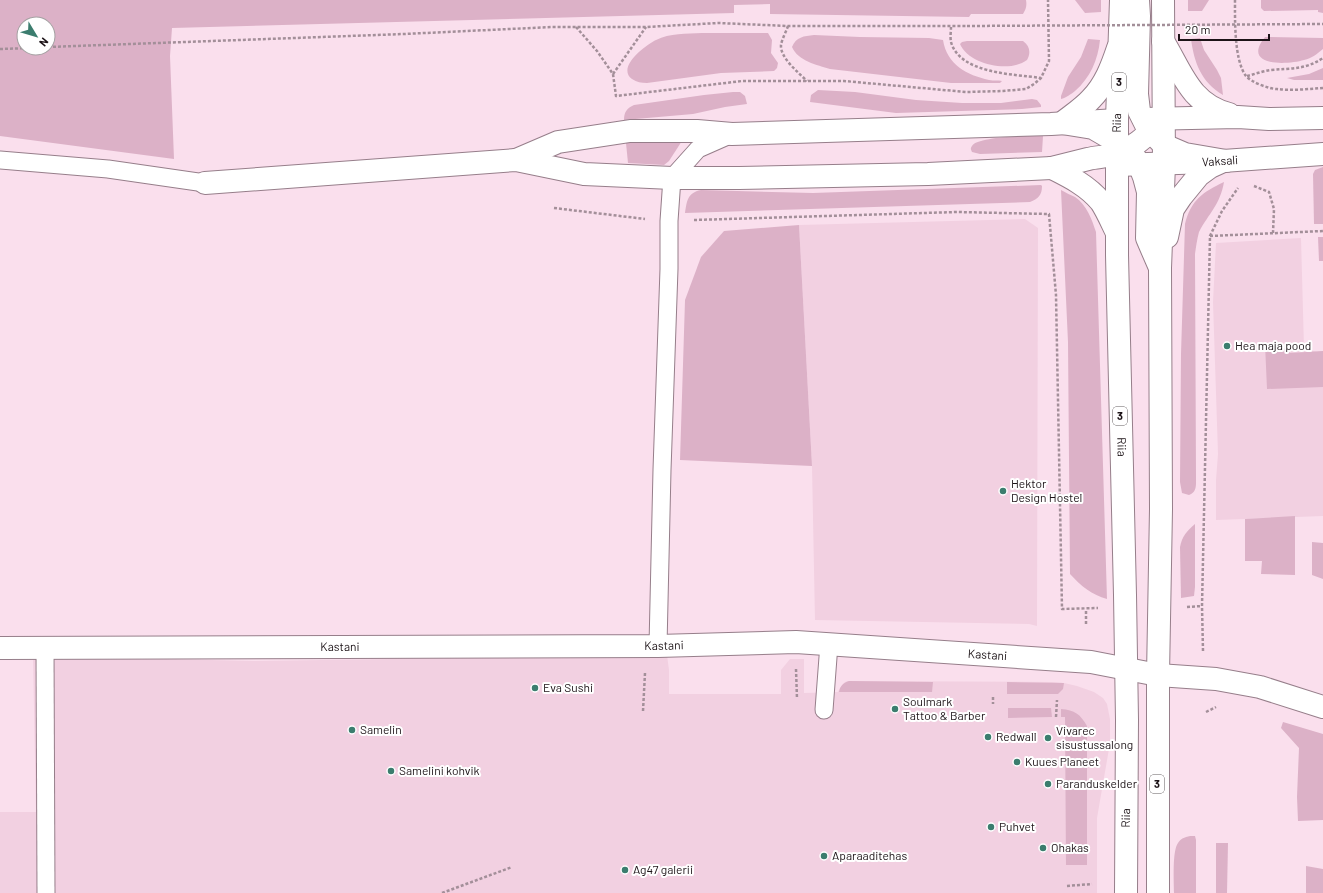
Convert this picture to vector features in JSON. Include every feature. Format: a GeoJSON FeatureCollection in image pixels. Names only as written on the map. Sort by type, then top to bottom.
{"type":"FeatureCollection","features":[{"type":"Feature","properties":{"kind":"main road","name":"Riia"},"geometry":{"type":"LineString","coordinates":[[1121,0],[1120,43],[1125,152],[1117,233],[1118,342],[1127,727],[1126,893]]}},
{"type":"Feature","properties":{"kind":"main road"},"geometry":{"type":"LineString","coordinates":[[1138,0],[1137,94],[1139,111],[1158,133]]}},
{"type":"Feature","properties":{"kind":"main road","name":"3"},"geometry":{"type":"LineString","coordinates":[[1158,893],[1158,675],[1161,509],[1158,133],[1164,0]]}},
{"type":"Feature","properties":{"kind":"main road"},"geometry":{"type":"LineString","coordinates":[[1163,41],[1186,83],[1196,96],[1207,105],[1221,112],[1238,116]]}},
{"type":"Feature","properties":{"kind":"main road"},"geometry":{"type":"LineString","coordinates":[[1062,123],[1091,100],[1103,83],[1112,66],[1120,43]]}},
{"type":"Feature","properties":{"kind":"main road","name":"Vaksali"},"geometry":{"type":"LineString","coordinates":[[1125,152],[1158,133],[1238,116],[1269,119],[1323,118]]}},
{"type":"Feature","properties":{"kind":"main road"},"geometry":{"type":"LineString","coordinates":[[516,160],[558,142],[630,132],[697,131],[732,134],[1062,123],[1125,152],[1144,177],[1148,192],[1147,238],[1160,268]]}},
{"type":"Feature","properties":{"kind":"main road"},"geometry":{"type":"LineString","coordinates":[[205,183],[516,160],[584,174],[672,178],[928,174],[1052,168],[1125,152],[1158,133]]}},
{"type":"Feature","properties":{"kind":"main road"},"geometry":{"type":"LineString","coordinates":[[1125,152],[1138,142],[1158,133]]}},
{"type":"Feature","properties":{"kind":"main road","name":"Vaksali"},"geometry":{"type":"LineString","coordinates":[[1158,133],[1226,161],[1323,154]]}},
{"type":"Feature","properties":{"kind":"main road"},"geometry":{"type":"LineString","coordinates":[[1160,268],[1173,209],[1180,197],[1199,175],[1210,167],[1226,161]]}},
{"type":"Feature","properties":{"kind":"main road"},"geometry":{"type":"LineString","coordinates":[[1052,168],[1073,178],[1085,186],[1101,202],[1117,233]]}},
{"type":"Feature","properties":{"kind":"main road","name":"Kastani"},"geometry":{"type":"LineString","coordinates":[[0,648],[658,646],[796,642],[1091,662],[1158,675],[1216,679],[1260,687],[1323,707]]}},
{"type":"Feature","properties":{"kind":"lane"},"geometry":{"type":"LineString","coordinates":[[658,646],[662,463],[669,277],[669,221],[672,178],[698,149],[732,134]]}},
{"type":"Feature","properties":{"kind":"lane"},"geometry":{"type":"LineString","coordinates":[[0,160],[108,169],[205,183]]}},
{"type":"Feature","properties":{"kind":"lane"},"geometry":{"type":"LineString","coordinates":[[824,710],[829,644]]}},
{"type":"Feature","properties":{"kind":"lane"},"geometry":{"type":"LineString","coordinates":[[45,648],[46,893]]}},
{"type":"Feature","properties":{"kind":"path"},"geometry":{"type":"LineString","coordinates":[[576,27],[598,51],[613,74],[616,96],[742,81],[844,81],[966,92],[1003,91],[1026,89],[1034,84],[1041,78],[1050,61],[1048,0]]}},
{"type":"Feature","properties":{"kind":"path"},"geometry":{"type":"LineString","coordinates":[[1235,0],[1236,36],[1239,61],[1246,76],[1257,83],[1276,90],[1323,88]]}},
{"type":"Feature","properties":{"kind":"path"},"geometry":{"type":"LineString","coordinates":[[56,47],[576,27],[646,27],[718,23],[788,26],[951,27],[1323,24]]}},
{"type":"Feature","properties":{"kind":"path"},"geometry":{"type":"LineString","coordinates":[[788,26],[781,45],[785,57],[807,81]]}},
{"type":"Feature","properties":{"kind":"path"},"geometry":{"type":"LineString","coordinates":[[613,74],[646,27]]}},
{"type":"Feature","properties":{"kind":"path"},"geometry":{"type":"LineString","coordinates":[[951,27],[951,42],[958,55],[970,64],[1003,73],[1041,78]]}},
{"type":"Feature","properties":{"kind":"path"},"geometry":{"type":"LineString","coordinates":[[0,49],[16,48]]}},
{"type":"Feature","properties":{"kind":"path"},"geometry":{"type":"LineString","coordinates":[[1246,76],[1271,70],[1286,70],[1309,66],[1323,58]]}},
{"type":"Feature","properties":{"kind":"path"},"geometry":{"type":"LineString","coordinates":[[1248,187],[1254,186],[1269,192],[1274,209],[1273,233]]}},
{"type":"Feature","properties":{"kind":"path"},"geometry":{"type":"LineString","coordinates":[[1204,657],[1202,606],[1210,236],[1222,211],[1237,188],[1242,187]]}},
{"type":"Feature","properties":{"kind":"path"},"geometry":{"type":"LineString","coordinates":[[554,208],[669,221],[957,212],[1049,214],[1056,295],[1062,609],[1100,608]]}},
{"type":"Feature","properties":{"kind":"path"},"geometry":{"type":"LineString","coordinates":[[1210,236],[1323,231]]}},
{"type":"Feature","properties":{"kind":"path"},"geometry":{"type":"LineString","coordinates":[[1181,608],[1202,606]]}},
{"type":"Feature","properties":{"kind":"path"},"geometry":{"type":"LineString","coordinates":[[1086,608],[1086,624]]}},
{"type":"Feature","properties":{"kind":"path"},"geometry":{"type":"LineString","coordinates":[[796,665],[796,699]]}},
{"type":"Feature","properties":{"kind":"path"},"geometry":{"type":"LineString","coordinates":[[643,711],[645,670]]}},
{"type":"Feature","properties":{"kind":"path"},"geometry":{"type":"LineString","coordinates":[[993,697],[993,704]]}},
{"type":"Feature","properties":{"kind":"path"},"geometry":{"type":"LineString","coordinates":[[1056,717],[1057,700]]}},
{"type":"Feature","properties":{"kind":"path"},"geometry":{"type":"LineString","coordinates":[[442,893],[512,867]]}},
{"type":"Feature","properties":{"kind":"path"},"geometry":{"type":"LineString","coordinates":[[1066,886],[1092,884]]}},
{"type":"Feature","properties":{"kind":"shaded area"},"geometry":{"type":"Polygon","coordinates":[[[0,0],[1026,0],[1026,7],[1023,14],[971,14],[969,17],[770,14],[770,4],[734,5],[734,13],[172,28],[170,56],[174,159],[0,136],[0,0]]]}},
{"type":"Feature","properties":{"kind":"shaded area"},"geometry":{"type":"Polygon","coordinates":[[[1075,0],[1101,0],[1101,12],[1085,13],[1075,0]]]}},
{"type":"Feature","properties":{"kind":"shaded area"},"geometry":{"type":"Polygon","coordinates":[[[1188,0],[1209,0],[1202,11],[1188,11],[1188,0]]]}},
{"type":"Feature","properties":{"kind":"shaded area"},"geometry":{"type":"Polygon","coordinates":[[[1261,0],[1323,0],[1323,13],[1318,12],[1318,10],[1264,11],[1261,8],[1261,0]]]}},
{"type":"Feature","properties":{"kind":"shaded area"},"geometry":{"type":"Polygon","coordinates":[[[702,33],[768,33],[772,40],[771,53],[778,63],[777,68],[774,71],[721,73],[647,83],[636,81],[628,74],[630,63],[634,57],[656,40],[672,35],[702,33]]]}},
{"type":"Feature","properties":{"kind":"shaded area"},"geometry":{"type":"Polygon","coordinates":[[[814,35],[929,38],[943,40],[945,49],[949,56],[959,68],[981,78],[1002,81],[1000,83],[951,83],[830,69],[803,59],[792,47],[798,39],[814,35]]]}},
{"type":"Feature","properties":{"kind":"shaded area"},"geometry":{"type":"Polygon","coordinates":[[[1265,37],[1323,38],[1323,49],[1310,58],[1296,62],[1269,62],[1262,59],[1259,54],[1259,47],[1265,37]]]}},
{"type":"Feature","properties":{"kind":"shaded area"},"geometry":{"type":"Polygon","coordinates":[[[1200,38],[1204,50],[1221,78],[1223,95],[1209,84],[1200,71],[1194,56],[1191,39],[1200,38]]]}},
{"type":"Feature","properties":{"kind":"shaded area"},"geometry":{"type":"Polygon","coordinates":[[[1088,39],[1100,40],[1097,55],[1092,68],[1085,80],[1075,91],[1061,99],[1068,77],[1081,57],[1088,39]]]}},
{"type":"Feature","properties":{"kind":"shaded area"},"geometry":{"type":"Polygon","coordinates":[[[967,41],[1023,41],[1028,47],[1029,55],[1027,60],[1020,64],[1011,66],[990,65],[972,57],[965,51],[960,44],[967,41]]]}},
{"type":"Feature","properties":{"kind":"shaded area"},"geometry":{"type":"Polygon","coordinates":[[[1323,68],[1323,80],[1294,80],[1287,78],[1309,74],[1323,68]]]}},
{"type":"Feature","properties":{"kind":"shaded area"},"geometry":{"type":"Polygon","coordinates":[[[818,90],[855,92],[916,100],[962,103],[1001,103],[1032,99],[1037,100],[1041,107],[1022,109],[896,113],[810,102],[811,95],[818,90]]]}},
{"type":"Feature","properties":{"kind":"shaded area"},"geometry":{"type":"Polygon","coordinates":[[[740,92],[745,96],[747,104],[693,114],[624,120],[626,111],[629,107],[634,105],[740,92]]]}},
{"type":"Feature","properties":{"kind":"shaded area"},"geometry":{"type":"Polygon","coordinates":[[[1043,136],[1042,152],[980,154],[972,152],[971,149],[976,143],[993,138],[1043,136]]]}},
{"type":"Feature","properties":{"kind":"shaded area"},"geometry":{"type":"Polygon","coordinates":[[[653,140],[681,142],[669,161],[664,165],[628,163],[626,143],[653,140]]]}},
{"type":"Feature","properties":{"kind":"shaded area"},"geometry":{"type":"Polygon","coordinates":[[[1323,167],[1323,224],[1314,224],[1313,174],[1315,170],[1323,167]]]}},
{"type":"Feature","properties":{"kind":"shaded area"},"geometry":{"type":"Polygon","coordinates":[[[1224,182],[1217,203],[1199,232],[1195,254],[1196,488],[1192,494],[1189,495],[1182,493],[1180,482],[1181,354],[1185,224],[1194,203],[1204,193],[1224,182]]]}},
{"type":"Feature","properties":{"kind":"shaded area"},"geometry":{"type":"Polygon","coordinates":[[[1041,185],[1042,189],[1040,194],[1035,200],[1030,202],[685,213],[687,201],[690,195],[701,190],[813,193],[1041,185]]]}},
{"type":"Feature","properties":{"kind":"shaded area"},"geometry":{"type":"Polygon","coordinates":[[[1061,190],[1075,197],[1083,204],[1091,218],[1096,232],[1107,599],[1087,590],[1070,574],[1068,342],[1061,190]]]}},
{"type":"Feature","properties":{"kind":"shaded area"},"geometry":{"type":"Polygon","coordinates":[[[1025,219],[1038,228],[1037,626],[1029,624],[815,620],[812,466],[799,225],[1025,219]]]}},
{"type":"Feature","properties":{"kind":"shaded area"},"geometry":{"type":"Polygon","coordinates":[[[799,225],[812,466],[680,460],[685,300],[701,257],[724,231],[799,225]]]}},
{"type":"Feature","properties":{"kind":"shaded area"},"geometry":{"type":"Polygon","coordinates":[[[1318,237],[1323,237],[1323,261],[1319,261],[1318,237]]]}},
{"type":"Feature","properties":{"kind":"shaded area"},"geometry":{"type":"Polygon","coordinates":[[[1301,238],[1304,348],[1317,352],[1323,351],[1323,516],[1216,520],[1216,480],[1218,454],[1213,302],[1216,243],[1301,238]]]}},
{"type":"Feature","properties":{"kind":"shaded area"},"geometry":{"type":"Polygon","coordinates":[[[1265,344],[1280,344],[1290,353],[1323,351],[1323,387],[1267,389],[1265,344]]]}},
{"type":"Feature","properties":{"kind":"shaded area"},"geometry":{"type":"Polygon","coordinates":[[[1295,516],[1295,575],[1261,574],[1262,561],[1245,561],[1245,519],[1295,516]]]}},
{"type":"Feature","properties":{"kind":"shaded area"},"geometry":{"type":"Polygon","coordinates":[[[1195,524],[1194,596],[1181,598],[1180,547],[1185,534],[1195,524]]]}},
{"type":"Feature","properties":{"kind":"shaded area"},"geometry":{"type":"Polygon","coordinates":[[[1312,542],[1323,543],[1323,579],[1312,575],[1312,542]]]}},
{"type":"Feature","properties":{"kind":"shaded area"},"geometry":{"type":"Polygon","coordinates":[[[667,655],[669,670],[669,694],[781,694],[781,670],[790,659],[804,659],[804,693],[838,692],[845,682],[849,681],[1052,682],[1077,686],[1094,692],[1103,698],[1107,704],[1110,719],[1110,743],[1097,818],[1097,893],[0,893],[0,812],[36,812],[33,656],[254,661],[667,655]]]}},
{"type":"Feature","properties":{"kind":"shaded area"},"geometry":{"type":"Polygon","coordinates":[[[849,681],[933,682],[932,692],[839,692],[842,685],[849,681]]]}},
{"type":"Feature","properties":{"kind":"shaded area"},"geometry":{"type":"Polygon","coordinates":[[[1007,682],[1064,683],[1063,689],[1058,694],[1007,694],[1007,682]]]}},
{"type":"Feature","properties":{"kind":"shaded area"},"geometry":{"type":"Polygon","coordinates":[[[1008,708],[1051,708],[1052,717],[1008,718],[1008,708]]]}},
{"type":"Feature","properties":{"kind":"shaded area"},"geometry":{"type":"Polygon","coordinates":[[[1061,709],[1070,710],[1077,713],[1087,726],[1087,865],[1066,865],[1065,717],[1061,717],[1061,709]]]}},
{"type":"Feature","properties":{"kind":"shaded area"},"geometry":{"type":"Polygon","coordinates":[[[1283,722],[1323,734],[1323,820],[1298,821],[1297,797],[1299,748],[1281,728],[1283,722]]]}},
{"type":"Feature","properties":{"kind":"shaded area"},"geometry":{"type":"Polygon","coordinates":[[[1195,836],[1196,840],[1196,893],[1174,893],[1176,847],[1179,841],[1186,837],[1195,836]]]}},
{"type":"Feature","properties":{"kind":"shaded area"},"geometry":{"type":"Polygon","coordinates":[[[1216,843],[1228,843],[1227,893],[1216,893],[1216,843]]]}},
{"type":"Feature","properties":{"kind":"shaded area"},"geometry":{"type":"Polygon","coordinates":[[[1306,866],[1323,869],[1323,893],[1306,893],[1306,866]]]}},
{"type":"Feature","properties":{"kind":"place","name":"Hea maja pood"},"geometry":{"type":"Point","coordinates":[1227,346]}},
{"type":"Feature","properties":{"kind":"place","name":"Hektor Design Hostel"},"geometry":{"type":"Point","coordinates":[1003,491]}},
{"type":"Feature","properties":{"kind":"place","name":"Eva Sushi"},"geometry":{"type":"Point","coordinates":[535,688]}},
{"type":"Feature","properties":{"kind":"place","name":"Soulmark Tattoo & Barber"},"geometry":{"type":"Point","coordinates":[895,709]}},
{"type":"Feature","properties":{"kind":"place","name":"Samelin"},"geometry":{"type":"Point","coordinates":[352,730]}},
{"type":"Feature","properties":{"kind":"place","name":"Redwall"},"geometry":{"type":"Point","coordinates":[988,737]}},
{"type":"Feature","properties":{"kind":"place","name":"Vivarec sisustussalong"},"geometry":{"type":"Point","coordinates":[1048,738]}},
{"type":"Feature","properties":{"kind":"place","name":"Kuues Planeet"},"geometry":{"type":"Point","coordinates":[1017,762]}},
{"type":"Feature","properties":{"kind":"place","name":"Samelini kohvik"},"geometry":{"type":"Point","coordinates":[391,771]}},
{"type":"Feature","properties":{"kind":"place","name":"Paranduskelder"},"geometry":{"type":"Point","coordinates":[1048,784]}},
{"type":"Feature","properties":{"kind":"place","name":"Puhvet"},"geometry":{"type":"Point","coordinates":[991,827]}},
{"type":"Feature","properties":{"kind":"place","name":"Ohakas"},"geometry":{"type":"Point","coordinates":[1043,848]}},
{"type":"Feature","properties":{"kind":"place","name":"Aparaaditehas"},"geometry":{"type":"Point","coordinates":[824,856]}},
{"type":"Feature","properties":{"kind":"place","name":"Ag47 galerii"},"geometry":{"type":"Point","coordinates":[625,870]}}]}
